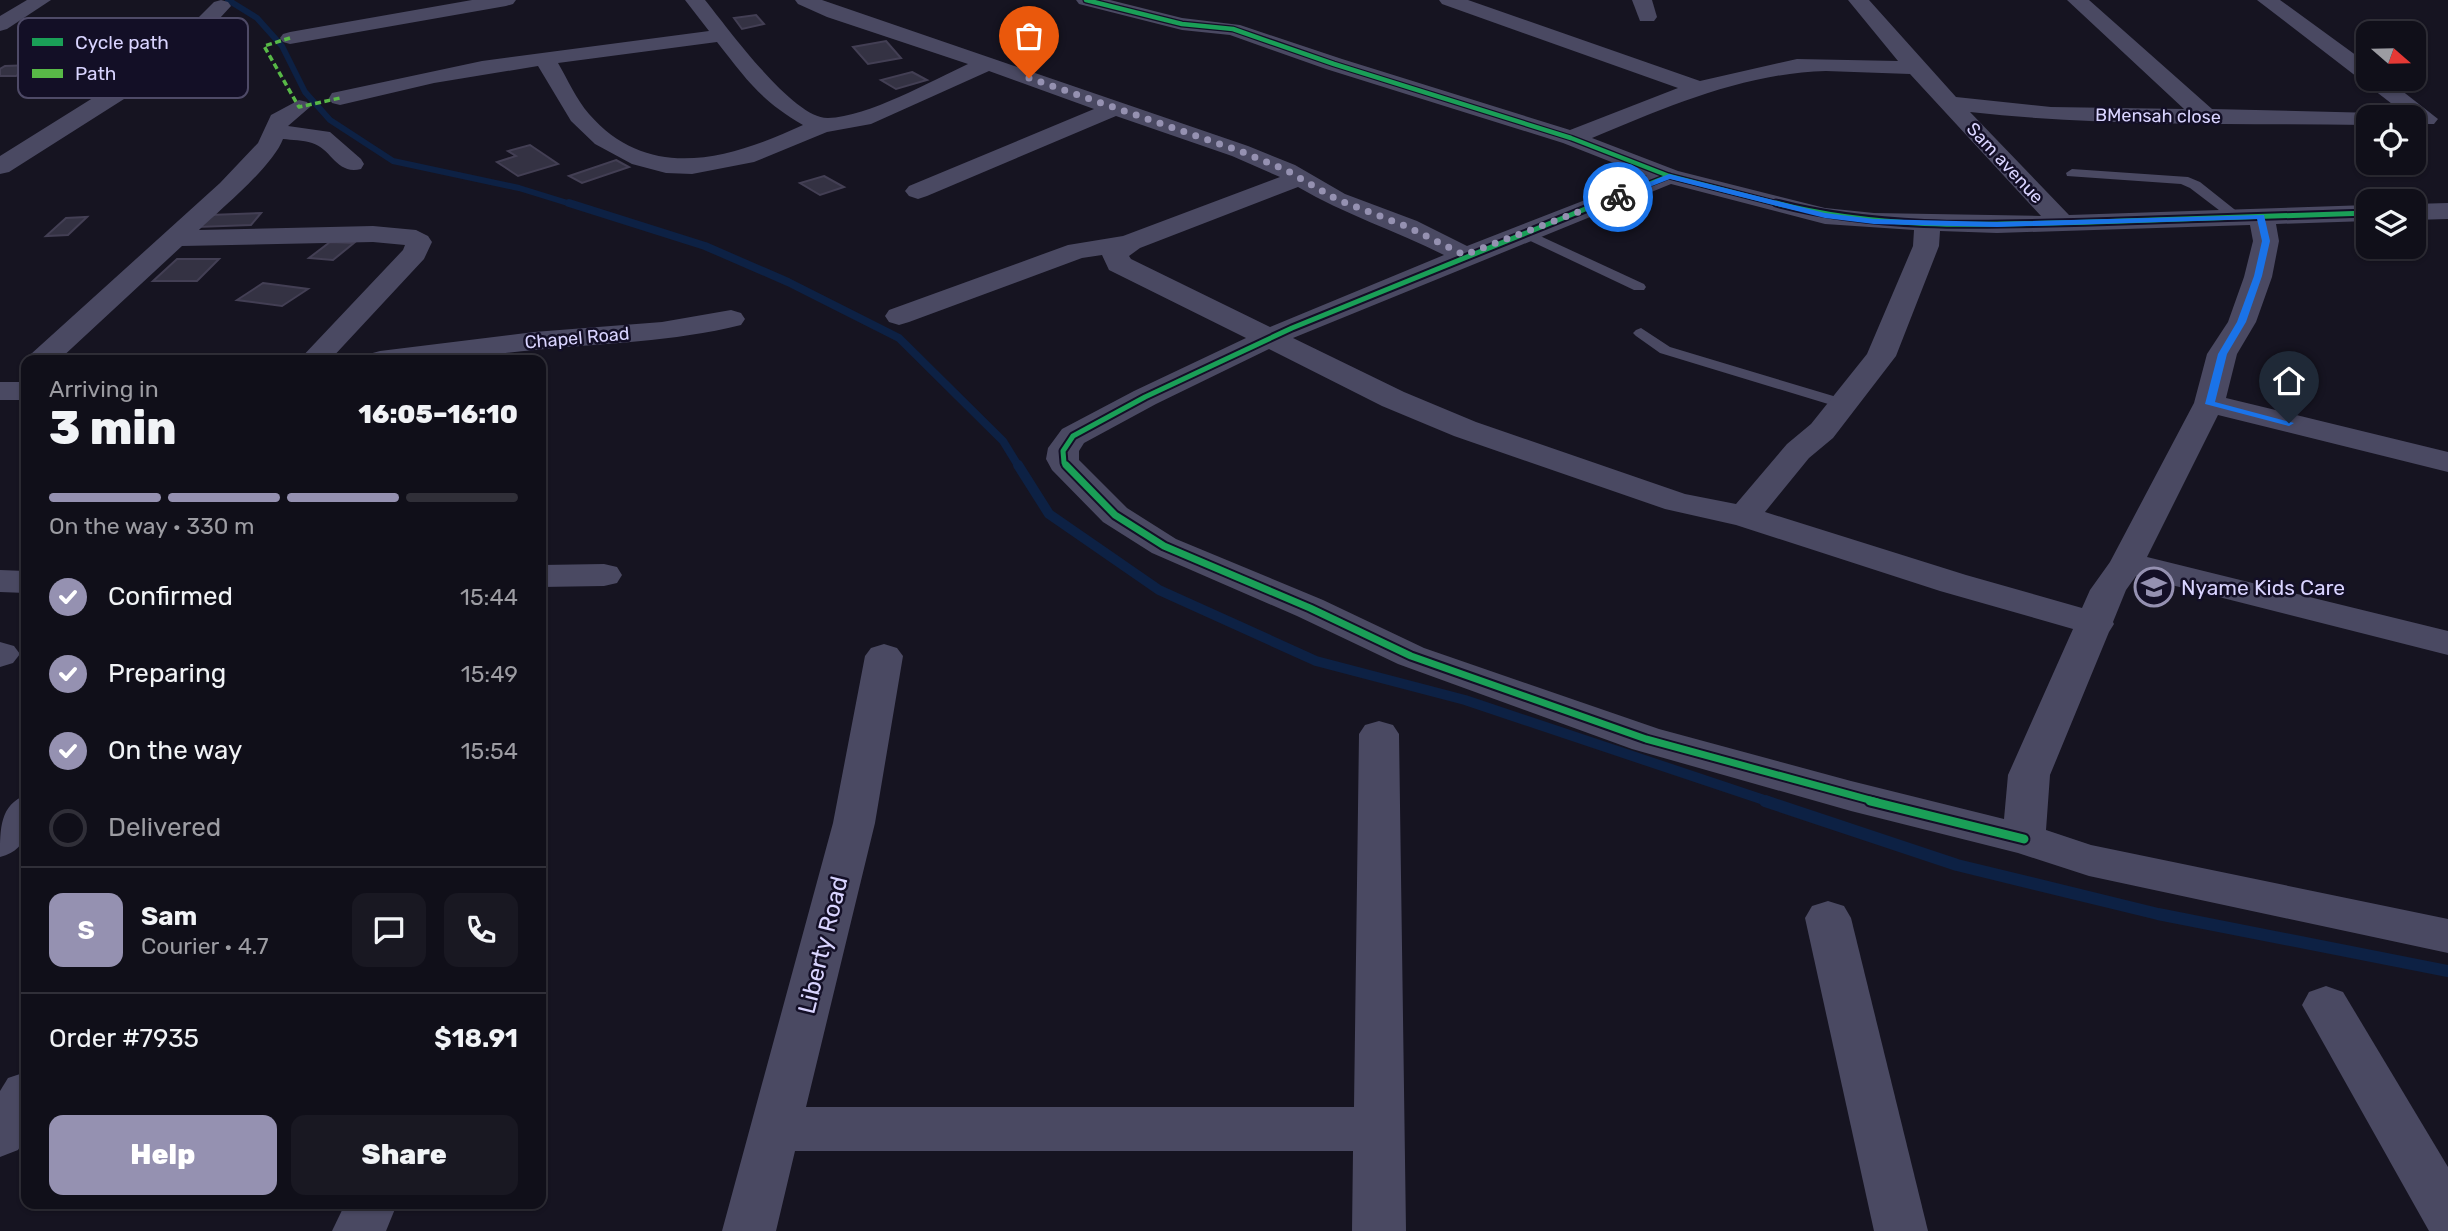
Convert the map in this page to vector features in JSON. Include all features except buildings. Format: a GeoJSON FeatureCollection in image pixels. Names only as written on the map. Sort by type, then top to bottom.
{"type":"FeatureCollection","features":[{"type":"Feature","properties":{"kind":"street"},"geometry":{"type":"LineString","coordinates":[[0,25],[41,0]]}},
{"type":"Feature","properties":{"kind":"street"},"geometry":{"type":"LineString","coordinates":[[290,38],[506,0]]}},
{"type":"Feature","properties":{"kind":"street"},"geometry":{"type":"LineString","coordinates":[[805,0],[834,13],[989,63],[1240,151],[1299,178],[1336,199],[1408,227],[1464,255]]}},
{"type":"Feature","properties":{"kind":"street"},"geometry":{"type":"LineString","coordinates":[[1086,0],[1182,24],[1233,29]]}},
{"type":"Feature","properties":{"kind":"street"},"geometry":{"type":"LineString","coordinates":[[1449,0],[1696,88]]}},
{"type":"Feature","properties":{"kind":"street","name":"Sam avenue"},"geometry":{"type":"LineString","coordinates":[[1858,0],[1916,68],[2060,222]]}},
{"type":"Feature","properties":{"kind":"street"},"geometry":{"type":"LineString","coordinates":[[2077,0],[2208,118]]}},
{"type":"Feature","properties":{"kind":"street"},"geometry":{"type":"LineString","coordinates":[[2267,0],[2356,66]]}},
{"type":"Feature","properties":{"kind":"street"},"geometry":{"type":"LineString","coordinates":[[701,1],[722,35],[765,88],[783,104],[821,126]]}},
{"type":"Feature","properties":{"kind":"street"},"geometry":{"type":"LineString","coordinates":[[1184,5],[1233,29],[1334,64],[1571,138],[1669,176],[1825,216],[1928,224],[2356,214]]}},
{"type":"Feature","properties":{"kind":"street"},"geometry":{"type":"LineString","coordinates":[[209,18],[221,6]]}},
{"type":"Feature","properties":{"kind":"street"},"geometry":{"type":"LineString","coordinates":[[340,98],[383,86],[722,35]]}},
{"type":"Feature","properties":{"kind":"street"},"geometry":{"type":"LineString","coordinates":[[546,60],[575,112],[597,135],[627,155],[657,166],[687,169],[751,156],[821,126],[863,119],[989,63]]}},
{"type":"Feature","properties":{"kind":"street"},"geometry":{"type":"LineString","coordinates":[[1571,138],[1696,88],[1799,66],[1916,68]]}},
{"type":"Feature","properties":{"kind":"street"},"geometry":{"type":"LineString","coordinates":[[2390,91],[2429,119]]}},
{"type":"Feature","properties":{"kind":"street"},"geometry":{"type":"LineString","coordinates":[[0,167],[109,98]]}},
{"type":"Feature","properties":{"kind":"street","name":"BMensah close"},"geometry":{"type":"LineString","coordinates":[[1950,103],[2051,114],[2356,118]]}},
{"type":"Feature","properties":{"kind":"street"},"geometry":{"type":"LineString","coordinates":[[47,355],[229,188],[269,145],[279,120],[299,107]]}},
{"type":"Feature","properties":{"kind":"street"},"geometry":{"type":"LineString","coordinates":[[918,191],[1116,108]]}},
{"type":"Feature","properties":{"kind":"street"},"geometry":{"type":"LineString","coordinates":[[273,131],[323,136],[352,164]]}},
{"type":"Feature","properties":{"kind":"street"},"geometry":{"type":"LineString","coordinates":[[1669,176],[1464,255],[1146,395],[1073,436],[1065,445],[1061,456],[1063,463],[1115,515],[1164,546],[1310,608],[1411,656],[1646,739],[1851,796],[2024,839],[2089,860],[2448,936]]}},
{"type":"Feature","properties":{"kind":"street"},"geometry":{"type":"LineString","coordinates":[[899,316],[1077,251],[1129,243],[1299,178]]}},
{"type":"Feature","properties":{"kind":"street"},"geometry":{"type":"LineString","coordinates":[[2426,212],[2448,211]]}},
{"type":"Feature","properties":{"kind":"street"},"geometry":{"type":"LineString","coordinates":[[2024,839],[2029,775],[2096,624],[2108,590],[2127,563],[2172,471],[2209,404],[2222,354],[2242,322],[2258,276],[2266,241],[2249,217]]}},
{"type":"Feature","properties":{"kind":"street"},"geometry":{"type":"LineString","coordinates":[[1744,516],[1798,451],[1822,430],[1881,356],[1926,246],[1928,224]]}},
{"type":"Feature","properties":{"kind":"street"},"geometry":{"type":"LineString","coordinates":[[172,238],[373,234],[407,236],[419,242],[415,253],[319,355]]}},
{"type":"Feature","properties":{"kind":"street"},"geometry":{"type":"LineString","coordinates":[[1129,243],[1115,254],[1119,264],[1393,399],[1465,429],[1677,502],[1744,516],[1953,583],[2096,624]]}},
{"type":"Feature","properties":{"kind":"street","name":"Chapel Road"},"geometry":{"type":"LineString","coordinates":[[463,355],[530,351],[731,319]]}},
{"type":"Feature","properties":{"kind":"street"},"geometry":{"type":"LineString","coordinates":[[2209,404],[2448,462]]}},
{"type":"Feature","properties":{"kind":"street"},"geometry":{"type":"LineString","coordinates":[[2127,563],[2448,643]]}},
{"type":"Feature","properties":{"kind":"street"},"geometry":{"type":"LineString","coordinates":[[546,576],[604,575]]}},
{"type":"Feature","properties":{"kind":"street"},"geometry":{"type":"LineString","coordinates":[[0,581],[21,582]]}},
{"type":"Feature","properties":{"kind":"street","name":"Liberty Road"},"geometry":{"type":"LineString","coordinates":[[749,1231],[854,823],[884,656]]}},
{"type":"Feature","properties":{"kind":"street"},"geometry":{"type":"LineString","coordinates":[[1379,734],[1379,1231]]}},
{"type":"Feature","properties":{"kind":"street"},"geometry":{"type":"LineString","coordinates":[[0,842],[21,816]]}},
{"type":"Feature","properties":{"kind":"street"},"geometry":{"type":"LineString","coordinates":[[0,856],[21,855]]}},
{"type":"Feature","properties":{"kind":"street"},"geometry":{"type":"LineString","coordinates":[[1828,918],[1901,1231]]}},
{"type":"Feature","properties":{"kind":"street"},"geometry":{"type":"LineString","coordinates":[[2326,1005],[2448,1216]]}},
{"type":"Feature","properties":{"kind":"street"},"geometry":{"type":"LineString","coordinates":[[0,1135],[21,1101]]}},
{"type":"Feature","properties":{"kind":"street"},"geometry":{"type":"LineString","coordinates":[[776,1129],[1379,1129]]}},
{"type":"Feature","properties":{"kind":"street"},"geometry":{"type":"LineString","coordinates":[[359,1231],[370,1209]]}},
{"type":"Feature","properties":{"kind":"lane"},"geometry":{"type":"LineString","coordinates":[[2072,173],[2183,180],[2196,184],[2249,217]]}},
{"type":"Feature","properties":{"kind":"lane"},"geometry":{"type":"LineString","coordinates":[[1525,233],[1639,287]]}},
{"type":"Feature","properties":{"kind":"lane"},"geometry":{"type":"LineString","coordinates":[[1641,333],[1665,350],[1844,404]]}},
{"type":"Feature","properties":{"kind":"waterway"},"geometry":{"type":"LineString","coordinates":[[228,0],[257,18],[282,46],[305,92],[330,120],[393,161],[519,188],[574,205]]}},
{"type":"Feature","properties":{"kind":"waterway"},"geometry":{"type":"LineString","coordinates":[[569,203],[705,246],[788,282],[899,338],[1003,441],[1019,467]]}},
{"type":"Feature","properties":{"kind":"waterway"},"geometry":{"type":"LineString","coordinates":[[1018,465],[1049,514],[1159,590],[1316,661],[1465,700],[1770,802]]}},
{"type":"Feature","properties":{"kind":"waterway"},"geometry":{"type":"LineString","coordinates":[[1765,801],[1957,865],[2158,914],[2448,971]]}},
{"type":"Feature","properties":{"kind":"marked path"},"geometry":{"type":"LineString","coordinates":[[290,38],[264,46],[299,107],[340,98]]}},
{"type":"Feature","properties":{"kind":"cycle path"},"geometry":{"type":"LineString","coordinates":[[1086,0],[1182,24],[1233,29],[1334,64],[1571,138],[1669,176],[1825,216],[1874,221],[1997,225],[2356,213]]}},
{"type":"Feature","properties":{"kind":"cycle path"},"geometry":{"type":"LineString","coordinates":[[1669,176],[1366,296],[1218,362],[1073,436],[1063,451],[1064,463],[1115,515],[1164,546],[1310,608],[1411,656],[1646,739],[1851,796],[2024,839]]}},
{"type":"Feature","properties":{"kind":"way so far"},"geometry":{"type":"LineString","coordinates":[[1029,78],[1240,151],[1286,170],[1336,199],[1408,227],[1464,255],[1618,197]]}},
{"type":"Feature","properties":{"kind":"place","name":"Nyame Kids Care"},"geometry":{"type":"Point","coordinates":[2154,587]}},
{"type":"Feature","properties":{"kind":"route"},"geometry":{"type":"LineString","coordinates":[[1618,197],[1669,176],[1825,216],[1874,221],[1997,225],[2261,216],[2265,225],[2266,241],[2258,276],[2242,322],[2222,354],[2209,404],[2289,423]]}}]}
